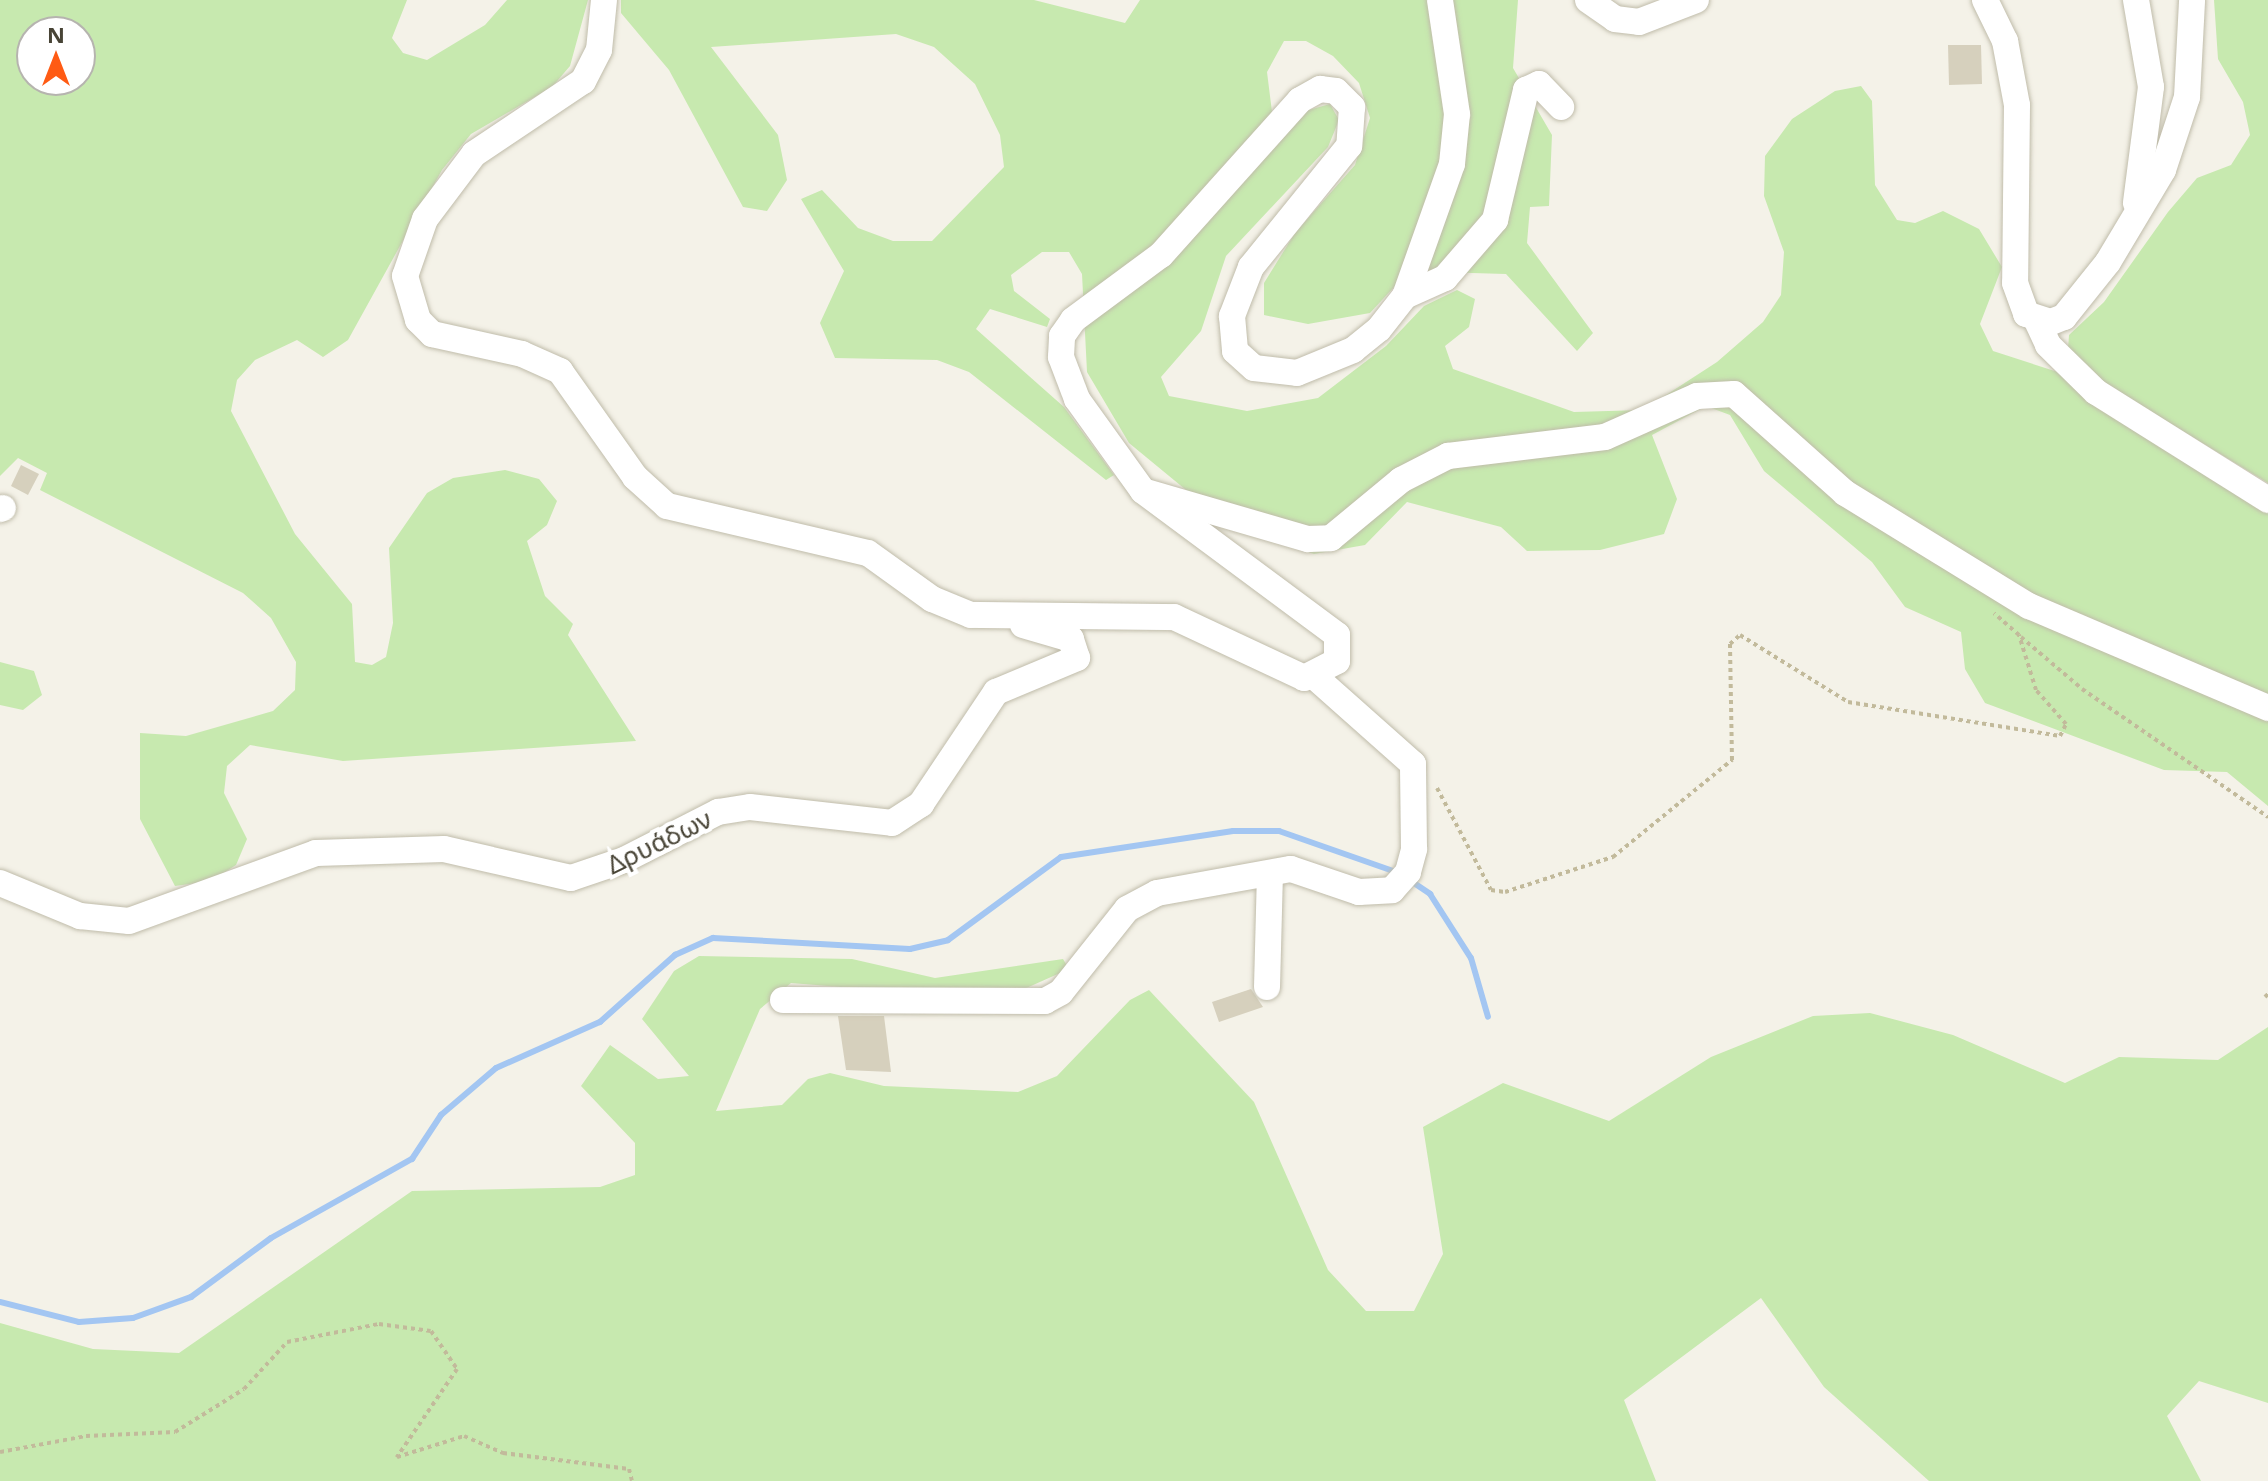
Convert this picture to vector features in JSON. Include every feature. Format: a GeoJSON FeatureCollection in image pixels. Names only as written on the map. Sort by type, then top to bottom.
{"type":"FeatureCollection","features":[{"type":"Feature","properties":{"kind":"street"},"geometry":{"type":"LineString","coordinates":[[604,0],[599,50],[583,81],[474,154],[425,219],[405,276],[418,320],[445,342],[522,354],[560,371],[635,477],[667,506],[868,553],[952,609],[1004,619],[1174,617],[1293,675],[1315,677],[1413,764],[1414,849],[1401,883],[1359,892],[1305,869],[1139,900],[1055,998],[947,1006],[858,995],[783,1000]]}},
{"type":"Feature","properties":{"kind":"street"},"geometry":{"type":"LineString","coordinates":[[1315,677],[1337,661],[1337,635],[1143,491],[1077,399],[1061,357],[1062,336],[1073,320],[1161,255],[1311,92],[1336,91],[1352,107],[1349,146],[1251,267],[1232,316],[1235,351],[1278,376],[1320,367],[1379,329],[1405,296],[1452,164],[1457,114],[1440,0]]}},
{"type":"Feature","properties":{"kind":"street"},"geometry":{"type":"LineString","coordinates":[[1588,0],[1615,19],[1639,22],[1696,0]]}},
{"type":"Feature","properties":{"kind":"street"},"geometry":{"type":"LineString","coordinates":[[1985,0],[2005,41],[2017,105],[2015,283],[2026,314],[2037,321],[2048,345],[2096,392],[2268,500]]}},
{"type":"Feature","properties":{"kind":"street"},"geometry":{"type":"LineString","coordinates":[[2132,226],[2151,87],[2136,0]]}},
{"type":"Feature","properties":{"kind":"street"},"geometry":{"type":"LineString","coordinates":[[2037,321],[2064,317],[2132,226],[2178,136],[2192,0]]}},
{"type":"Feature","properties":{"kind":"street"},"geometry":{"type":"LineString","coordinates":[[1405,296],[1445,278],[1495,220],[1526,90],[1539,84],[1561,107]]}},
{"type":"Feature","properties":{"kind":"street"},"geometry":{"type":"LineString","coordinates":[[1143,491],[1190,499],[1308,539],[1331,538],[1401,480],[1448,456],[1605,437],[1697,396],[1734,394],[1845,493],[2029,606],[2268,708]]}},
{"type":"Feature","properties":{"kind":"street","name":"Δρυάδων"},"geometry":{"type":"LineString","coordinates":[[0,883],[80,916],[129,921],[316,853],[444,849],[571,878],[624,860],[718,812],[750,807],[892,823],[921,804],[996,692],[1079,653],[1071,639],[1004,619]]}},
{"type":"Feature","properties":{"kind":"street"},"geometry":{"type":"LineString","coordinates":[[1267,987],[1270,874]]}},
{"type":"Feature","properties":{"kind":"path"},"geometry":{"type":"LineString","coordinates":[[1984,604],[2082,689],[2268,817]]}},
{"type":"Feature","properties":{"kind":"path"},"geometry":{"type":"LineString","coordinates":[[1413,764],[1444,796],[1486,885],[1505,892],[1613,857],[1732,760],[1733,638],[1749,638],[1831,695],[1872,710],[2060,736],[2066,724],[2036,690],[2019,635]]}},
{"type":"Feature","properties":{"kind":"path"},"geometry":{"type":"LineString","coordinates":[[0,1452],[86,1436],[175,1432],[244,1389],[287,1342],[379,1324],[431,1331],[457,1369],[397,1457],[464,1436],[503,1453],[629,1469],[632,1481]]}},
{"type":"Feature","properties":{"kind":"green space"},"geometry":{"type":"Polygon","coordinates":[[[0,0],[407,0],[392,38],[403,53],[427,60],[485,25],[507,0],[588,0],[570,66],[552,87],[471,134],[442,170],[348,340],[323,357],[297,340],[255,360],[237,380],[231,411],[295,534],[352,604],[355,662],[372,665],[386,657],[393,623],[389,548],[427,493],[453,478],[505,470],[539,479],[557,501],[547,525],[527,541],[545,596],[573,624],[568,635],[636,741],[343,761],[250,745],[227,766],[224,793],[247,839],[236,865],[211,881],[175,886],[140,819],[140,733],[186,736],[273,711],[295,690],[296,662],[271,618],[243,593],[40,490],[47,473],[18,458],[0,476],[0,0]]]}},
{"type":"Feature","properties":{"kind":"green space"},"geometry":{"type":"Polygon","coordinates":[[[621,0],[1034,0],[1125,23],[1140,0],[1518,0],[1513,68],[1552,135],[1549,206],[1530,207],[1527,243],[1593,333],[1577,351],[1506,274],[1438,272],[1395,286],[1370,313],[1308,324],[1264,315],[1264,283],[1295,233],[1355,165],[1370,118],[1359,83],[1333,56],[1306,41],[1284,41],[1267,72],[1273,120],[1330,104],[1339,120],[1328,147],[1226,256],[1201,331],[1161,377],[1169,396],[1247,411],[1318,398],[1386,346],[1424,306],[1457,290],[1475,299],[1469,327],[1445,346],[1453,369],[1574,412],[1643,410],[1717,362],[1763,322],[1781,295],[1784,252],[1764,196],[1765,156],[1792,119],[1835,91],[1861,86],[1872,101],[1875,185],[1897,220],[1915,223],[1943,211],[1979,229],[2002,267],[1980,324],[1993,351],[2067,375],[2268,508],[2268,806],[2227,772],[2164,770],[1985,703],[1965,669],[1961,632],[1905,607],[1872,562],[1764,471],[1730,415],[1706,406],[1652,435],[1677,499],[1664,534],[1600,550],[1527,551],[1501,527],[1407,502],[1365,545],[1314,554],[1231,527],[1129,443],[1087,372],[1082,274],[1069,252],[1042,252],[1011,275],[1014,291],[1050,319],[1047,327],[990,309],[976,329],[1064,407],[1114,475],[1106,480],[969,372],[937,360],[835,358],[820,323],[844,271],[801,199],[822,190],[858,228],[893,241],[932,241],[1004,167],[1000,135],[975,84],[934,47],[896,34],[711,47],[778,135],[787,180],[767,211],[743,207],[669,70],[621,13],[621,0]]]}},
{"type":"Feature","properties":{"kind":"green space"},"geometry":{"type":"Polygon","coordinates":[[[2214,0],[2268,0],[2268,483],[2094,377],[2068,349],[2069,335],[2104,302],[2168,212],[2197,178],[2231,165],[2250,135],[2243,102],[2218,59],[2214,0]]]}},
{"type":"Feature","properties":{"kind":"green space"},"geometry":{"type":"Polygon","coordinates":[[[0,662],[34,671],[42,695],[23,710],[0,705],[0,662]]]}},
{"type":"Feature","properties":{"kind":"green space"},"geometry":{"type":"Polygon","coordinates":[[[699,956],[852,959],[935,978],[1063,959],[1069,969],[1022,990],[939,995],[791,983],[760,1009],[716,1111],[782,1105],[808,1079],[830,1073],[884,1086],[1018,1092],[1057,1076],[1130,1000],[1149,990],[1254,1102],[1328,1270],[1366,1311],[1414,1311],[1443,1254],[1423,1127],[1503,1083],[1609,1121],[1711,1057],[1813,1016],[1870,1013],[1953,1035],[2065,1083],[2119,1057],[2218,1060],[2268,1027],[2268,1403],[2199,1381],[2167,1416],[2201,1481],[1929,1481],[1824,1387],[1761,1298],[1624,1400],[1656,1481],[0,1481],[0,1323],[93,1349],[179,1353],[412,1191],[600,1187],[635,1175],[635,1143],[581,1086],[610,1045],[658,1079],[689,1076],[642,1019],[674,971],[699,956]]]}},
{"type":"Feature","properties":{"kind":"building"},"geometry":{"type":"Polygon","coordinates":[[[1948,45],[1981,45],[1982,84],[1949,85],[1948,45]]]}},
{"type":"Feature","properties":{"kind":"building"},"geometry":{"type":"Polygon","coordinates":[[[21,465],[39,474],[28,495],[11,486],[21,465]]]}},
{"type":"Feature","properties":{"kind":"building"},"geometry":{"type":"Polygon","coordinates":[[[1251,989],[1263,1007],[1219,1022],[1212,1002],[1251,989]]]}},
{"type":"Feature","properties":{"kind":"building"},"geometry":{"type":"Polygon","coordinates":[[[838,1016],[884,1016],[891,1072],[846,1070],[838,1016]]]}},
{"type":"Feature","properties":{"kind":"waterway"},"geometry":{"type":"LineString","coordinates":[[0,1302],[79,1322],[133,1318],[191,1297],[271,1238],[412,1159],[441,1115],[496,1068],[600,1022],[675,955],[713,938],[910,949],[948,940],[1061,857],[1233,831],[1279,831],[1399,873]]}},
{"type":"Feature","properties":{"kind":"waterway"},"geometry":{"type":"LineString","coordinates":[[1408,879],[1430,894],[1471,958],[1488,1017]]}}]}
